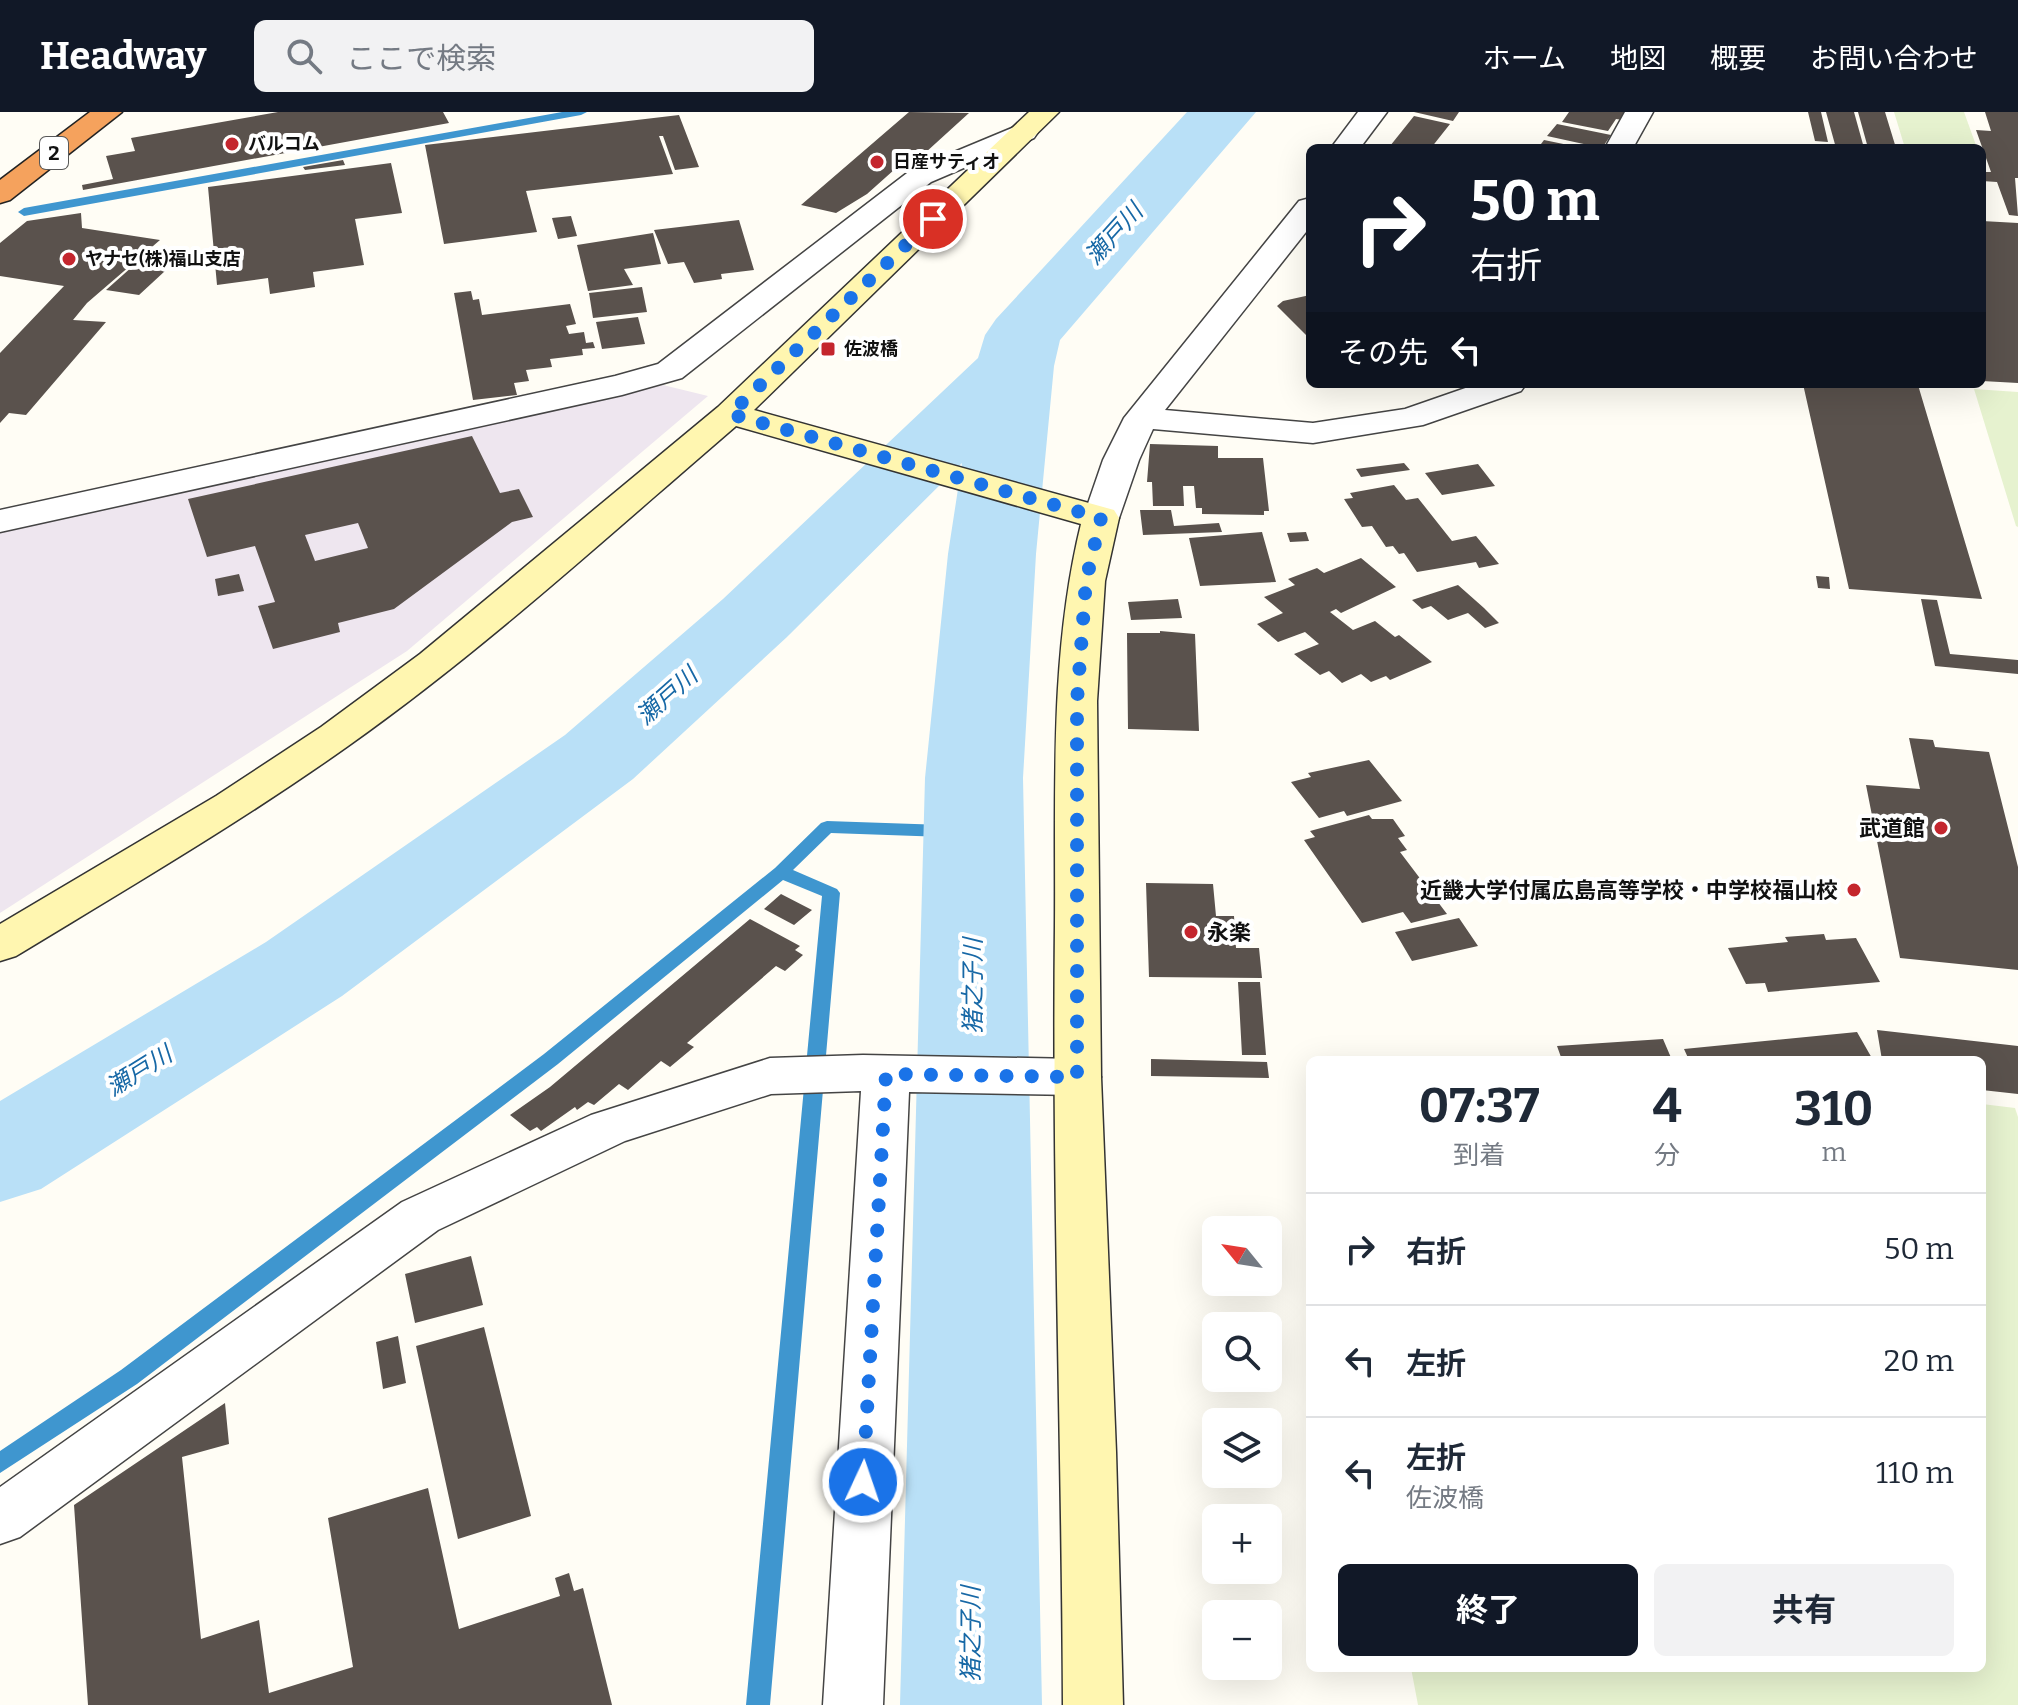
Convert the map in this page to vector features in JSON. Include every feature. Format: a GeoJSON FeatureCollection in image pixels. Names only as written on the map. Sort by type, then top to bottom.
{"type":"FeatureCollection","features":[{"type":"Feature","properties":{"kind":"highway","name":"2"},"geometry":{"type":"LineString","coordinates":[[0,194],[108,112]]}},
{"type":"Feature","properties":{"kind":"street"},"geometry":{"type":"LineString","coordinates":[[1348,144],[1373,112]]}},
{"type":"Feature","properties":{"kind":"street"},"geometry":{"type":"LineString","coordinates":[[1621,144],[1639,112]]}},
{"type":"Feature","properties":{"kind":"street"},"geometry":{"type":"LineString","coordinates":[[0,945],[231,806],[335,736],[434,663],[746,418],[1035,122]]}},
{"type":"Feature","properties":{"kind":"street"},"geometry":{"type":"LineString","coordinates":[[0,521],[622,385],[670,371],[921,176],[1035,122]]}},
{"type":"Feature","properties":{"kind":"street"},"geometry":{"type":"LineString","coordinates":[[1093,1705],[1089,1452],[1056,1077],[1088,514],[1121,460],[1141,418],[1306,212]]}},
{"type":"Feature","properties":{"kind":"street"},"geometry":{"type":"LineString","coordinates":[[1141,418],[1313,433],[1411,418],[1497,388]]}},
{"type":"Feature","properties":{"kind":"street"},"geometry":{"type":"LineString","coordinates":[[746,418],[1088,514]]}},
{"type":"Feature","properties":{"kind":"street"},"geometry":{"type":"LineString","coordinates":[[0,1519],[420,1216],[608,1128],[770,1076],[885,1074],[1056,1077]]}},
{"type":"Feature","properties":{"kind":"street"},"geometry":{"type":"LineString","coordinates":[[853,1705],[885,1074]]}},
{"type":"Feature","properties":{"kind":"shaded area"},"geometry":{"type":"Polygon","coordinates":[[[663,385],[708,396],[407,651],[0,913],[0,529],[663,385]]]}},
{"type":"Feature","properties":{"kind":"green space"},"geometry":{"type":"Polygon","coordinates":[[[1894,112],[1964,112],[1976,144],[1904,144],[1894,112]]]}},
{"type":"Feature","properties":{"kind":"green space"},"geometry":{"type":"Polygon","coordinates":[[[1974,389],[2018,392],[2018,527],[2016,526],[1974,389]]]}},
{"type":"Feature","properties":{"kind":"green space"},"geometry":{"type":"Polygon","coordinates":[[[1986,1104],[2015,1108],[2018,1117],[2018,1705],[1418,1705],[1412,1672],[1986,1672],[1986,1104]]]}},
{"type":"Feature","properties":{"kind":"building","name":"バルコム"},"geometry":{"type":"Polygon","coordinates":[[[278,112],[443,112],[449,123],[83,190],[82,185],[113,179],[106,156],[135,151],[131,138],[278,112]]]}},
{"type":"Feature","properties":{"kind":"building","name":"日産サティオ"},"geometry":{"type":"Polygon","coordinates":[[[909,112],[969,113],[914,163],[904,161],[867,194],[836,213],[801,205],[909,112]]]}},
{"type":"Feature","properties":{"kind":"building"},"geometry":{"type":"Polygon","coordinates":[[[1414,112],[1459,112],[1453,121],[1414,112]]]}},
{"type":"Feature","properties":{"kind":"building"},"geometry":{"type":"Polygon","coordinates":[[[1569,112],[1628,112],[1623,120],[1616,119],[1608,131],[1562,122],[1569,112]]]}},
{"type":"Feature","properties":{"kind":"building"},"geometry":{"type":"Polygon","coordinates":[[[1808,112],[1821,112],[1828,142],[1815,141],[1808,112]]]}},
{"type":"Feature","properties":{"kind":"building"},"geometry":{"type":"Polygon","coordinates":[[[1826,112],[1854,112],[1863,144],[1835,144],[1826,112]]]}},
{"type":"Feature","properties":{"kind":"building"},"geometry":{"type":"Polygon","coordinates":[[[1858,112],[1885,112],[1895,144],[1867,144],[1858,112]]]}},
{"type":"Feature","properties":{"kind":"building"},"geometry":{"type":"Polygon","coordinates":[[[1985,112],[2018,112],[2018,178],[2015,178],[2018,216],[2009,215],[1997,182],[1986,181],[1986,172],[1991,172],[1986,158],[1986,144],[1981,144],[1976,130],[1991,131],[1985,112]]]}},
{"type":"Feature","properties":{"kind":"building"},"geometry":{"type":"Polygon","coordinates":[[[679,115],[699,167],[675,170],[663,136],[659,136],[673,174],[526,191],[537,232],[444,244],[425,145],[679,115]]]}},
{"type":"Feature","properties":{"kind":"building"},"geometry":{"type":"Polygon","coordinates":[[[1414,116],[1450,124],[1434,144],[1392,144],[1414,116]]]}},
{"type":"Feature","properties":{"kind":"building"},"geometry":{"type":"Polygon","coordinates":[[[1557,124],[1611,135],[1605,144],[1584,144],[1547,136],[1557,124]]]}},
{"type":"Feature","properties":{"kind":"building"},"geometry":{"type":"Polygon","coordinates":[[[1544,140],[1563,144],[1541,144],[1544,140]]]}},
{"type":"Feature","properties":{"kind":"building"},"geometry":{"type":"Polygon","coordinates":[[[343,160],[345,165],[305,170],[303,167],[343,160]]]}},
{"type":"Feature","properties":{"kind":"building"},"geometry":{"type":"Polygon","coordinates":[[[391,163],[402,213],[355,219],[364,265],[313,272],[315,287],[270,294],[268,278],[217,285],[208,187],[391,163]]]}},
{"type":"Feature","properties":{"kind":"building"},"geometry":{"type":"Polygon","coordinates":[[[81,213],[82,228],[160,240],[87,303],[73,320],[106,322],[26,415],[9,413],[0,423],[0,353],[64,286],[0,276],[0,243],[27,221],[81,213]]]}},
{"type":"Feature","properties":{"kind":"building"},"geometry":{"type":"Polygon","coordinates":[[[571,216],[577,236],[558,239],[552,218],[571,216]]]}},
{"type":"Feature","properties":{"kind":"building"},"geometry":{"type":"Polygon","coordinates":[[[739,220],[754,270],[721,274],[722,279],[694,283],[684,262],[668,264],[654,230],[739,220]]]}},
{"type":"Feature","properties":{"kind":"building"},"geometry":{"type":"Polygon","coordinates":[[[1986,221],[2018,223],[2018,383],[1986,381],[1986,221]]]}},
{"type":"Feature","properties":{"kind":"building"},"geometry":{"type":"Polygon","coordinates":[[[653,233],[661,264],[624,269],[633,285],[588,291],[577,245],[653,233]]]}},
{"type":"Feature","properties":{"kind":"building"},"geometry":{"type":"Polygon","coordinates":[[[133,266],[165,271],[139,295],[106,290],[133,266]]]}},
{"type":"Feature","properties":{"kind":"building"},"geometry":{"type":"Polygon","coordinates":[[[642,287],[647,312],[593,318],[589,293],[642,287]]]}},
{"type":"Feature","properties":{"kind":"building"},"geometry":{"type":"Polygon","coordinates":[[[471,291],[473,300],[479,299],[482,315],[570,304],[576,324],[566,326],[569,334],[584,332],[586,343],[593,342],[595,348],[582,349],[583,355],[550,359],[552,367],[526,370],[529,381],[514,383],[517,395],[473,400],[454,293],[471,291]]]}},
{"type":"Feature","properties":{"kind":"building"},"geometry":{"type":"Polygon","coordinates":[[[1306,296],[1306,335],[1277,306],[1283,301],[1306,296]]]}},
{"type":"Feature","properties":{"kind":"building"},"geometry":{"type":"Polygon","coordinates":[[[638,317],[645,344],[602,349],[596,322],[638,317]]]}},
{"type":"Feature","properties":{"kind":"building"},"geometry":{"type":"Polygon","coordinates":[[[1804,388],[1919,388],[1982,599],[1849,589],[1804,388]]]}},
{"type":"Feature","properties":{"kind":"building"},"geometry":{"type":"Polygon","coordinates":[[[472,436],[500,493],[519,489],[533,517],[512,522],[394,609],[338,623],[340,632],[273,649],[258,606],[275,602],[255,546],[207,557],[188,499],[472,436]],[[358,523],[305,535],[315,561],[368,548],[358,523]]]}},
{"type":"Feature","properties":{"kind":"building"},"geometry":{"type":"Polygon","coordinates":[[[1150,444],[1218,446],[1218,458],[1263,458],[1269,511],[1264,511],[1264,515],[1202,514],[1202,508],[1196,508],[1194,486],[1183,486],[1184,506],[1153,506],[1152,482],[1147,482],[1150,444]]]}},
{"type":"Feature","properties":{"kind":"building"},"geometry":{"type":"Polygon","coordinates":[[[1404,463],[1410,470],[1361,477],[1356,469],[1404,463]]]}},
{"type":"Feature","properties":{"kind":"building"},"geometry":{"type":"Polygon","coordinates":[[[1478,464],[1495,486],[1442,495],[1425,473],[1478,464]]]}},
{"type":"Feature","properties":{"kind":"building"},"geometry":{"type":"Polygon","coordinates":[[[1394,485],[1406,500],[1418,498],[1452,541],[1476,536],[1499,564],[1479,568],[1476,562],[1417,572],[1404,553],[1399,554],[1393,546],[1386,547],[1372,526],[1362,527],[1344,499],[1353,498],[1350,493],[1394,485]]]}},
{"type":"Feature","properties":{"kind":"building"},"geometry":{"type":"Polygon","coordinates":[[[1140,510],[1171,510],[1174,526],[1219,523],[1222,532],[1143,535],[1140,510]]]}},
{"type":"Feature","properties":{"kind":"building"},"geometry":{"type":"Polygon","coordinates":[[[1262,532],[1276,582],[1200,586],[1189,538],[1262,532]]]}},
{"type":"Feature","properties":{"kind":"building"},"geometry":{"type":"Polygon","coordinates":[[[1306,532],[1309,541],[1290,542],[1287,533],[1306,532]]]}},
{"type":"Feature","properties":{"kind":"building"},"geometry":{"type":"Polygon","coordinates":[[[1361,558],[1396,587],[1341,613],[1336,609],[1330,612],[1353,630],[1375,621],[1395,637],[1399,635],[1432,662],[1390,680],[1386,676],[1371,682],[1361,674],[1342,683],[1329,671],[1320,675],[1294,654],[1319,644],[1305,632],[1278,642],[1257,624],[1283,613],[1264,597],[1295,585],[1288,579],[1317,568],[1324,573],[1361,558]]]}},
{"type":"Feature","properties":{"kind":"building"},"geometry":{"type":"Polygon","coordinates":[[[239,574],[244,591],[218,596],[215,579],[239,574]]]}},
{"type":"Feature","properties":{"kind":"building"},"geometry":{"type":"Polygon","coordinates":[[[1816,576],[1829,577],[1830,589],[1818,588],[1816,576]]]}},
{"type":"Feature","properties":{"kind":"building"},"geometry":{"type":"Polygon","coordinates":[[[1458,585],[1499,623],[1485,628],[1468,613],[1448,620],[1431,606],[1422,609],[1412,600],[1458,585]]]}},
{"type":"Feature","properties":{"kind":"building"},"geometry":{"type":"Polygon","coordinates":[[[1178,599],[1182,618],[1131,620],[1128,602],[1178,599]]]}},
{"type":"Feature","properties":{"kind":"building"},"geometry":{"type":"Polygon","coordinates":[[[1921,599],[1937,600],[1950,654],[2018,660],[2018,674],[1935,666],[1921,599]]]}},
{"type":"Feature","properties":{"kind":"building"},"geometry":{"type":"Polygon","coordinates":[[[1160,631],[1195,634],[1199,731],[1128,729],[1127,633],[1160,631]]]}},
{"type":"Feature","properties":{"kind":"building","name":"武道館"},"geometry":{"type":"Polygon","coordinates":[[[1909,738],[1933,740],[1935,747],[1989,752],[2018,867],[2018,970],[1900,958],[1866,785],[1920,789],[1909,738]]]}},
{"type":"Feature","properties":{"kind":"building"},"geometry":{"type":"Polygon","coordinates":[[[1369,760],[1402,801],[1347,816],[1344,811],[1319,818],[1291,782],[1311,777],[1308,773],[1369,760]]]}},
{"type":"Feature","properties":{"kind":"building"},"geometry":{"type":"Polygon","coordinates":[[[1369,815],[1372,819],[1393,819],[1405,836],[1398,838],[1407,850],[1400,852],[1447,914],[1411,923],[1403,912],[1362,923],[1304,840],[1315,837],[1310,831],[1369,815]]]}},
{"type":"Feature","properties":{"kind":"building","name":"永楽"},"geometry":{"type":"Polygon","coordinates":[[[1146,883],[1213,884],[1216,916],[1234,916],[1236,948],[1259,948],[1262,978],[1149,977],[1146,883]]]}},
{"type":"Feature","properties":{"kind":"building"},"geometry":{"type":"Polygon","coordinates":[[[781,894],[812,910],[794,925],[764,909],[781,894]]]}},
{"type":"Feature","properties":{"kind":"building"},"geometry":{"type":"Polygon","coordinates":[[[1459,918],[1478,946],[1412,961],[1395,932],[1459,918]]]}},
{"type":"Feature","properties":{"kind":"building"},"geometry":{"type":"Polygon","coordinates":[[[750,919],[800,946],[795,950],[803,955],[785,971],[776,966],[687,1043],[694,1047],[670,1067],[661,1061],[628,1090],[619,1084],[594,1105],[588,1102],[577,1110],[575,1107],[541,1131],[537,1127],[530,1131],[510,1115],[550,1087],[750,919]]]}},
{"type":"Feature","properties":{"kind":"building"},"geometry":{"type":"Polygon","coordinates":[[[1824,934],[1826,940],[1856,938],[1880,982],[1768,992],[1765,983],[1746,984],[1728,948],[1788,942],[1785,937],[1824,934]]]}},
{"type":"Feature","properties":{"kind":"building"},"geometry":{"type":"Polygon","coordinates":[[[1238,982],[1260,982],[1266,1055],[1242,1055],[1238,982]]]}},
{"type":"Feature","properties":{"kind":"building"},"geometry":{"type":"Polygon","coordinates":[[[1877,1030],[2018,1046],[2018,1094],[1986,1090],[1986,1056],[1881,1056],[1877,1030]]]}},
{"type":"Feature","properties":{"kind":"building"},"geometry":{"type":"Polygon","coordinates":[[[1857,1032],[1871,1056],[1687,1056],[1684,1049],[1857,1032]]]}},
{"type":"Feature","properties":{"kind":"building"},"geometry":{"type":"Polygon","coordinates":[[[1663,1039],[1670,1056],[1561,1056],[1557,1046],[1663,1039]]]}},
{"type":"Feature","properties":{"kind":"building"},"geometry":{"type":"Polygon","coordinates":[[[1151,1059],[1267,1062],[1269,1078],[1151,1076],[1151,1059]]]}},
{"type":"Feature","properties":{"kind":"building"},"geometry":{"type":"Polygon","coordinates":[[[471,1256],[483,1305],[415,1323],[405,1274],[471,1256]]]}},
{"type":"Feature","properties":{"kind":"building"},"geometry":{"type":"Polygon","coordinates":[[[484,1327],[531,1516],[458,1539],[416,1346],[484,1327]]]}},
{"type":"Feature","properties":{"kind":"building"},"geometry":{"type":"Polygon","coordinates":[[[398,1336],[406,1383],[383,1389],[376,1342],[398,1336]]]}},
{"type":"Feature","properties":{"kind":"building"},"geometry":{"type":"Polygon","coordinates":[[[225,1403],[229,1444],[182,1457],[201,1639],[259,1620],[269,1693],[353,1667],[328,1518],[428,1488],[459,1629],[560,1596],[555,1578],[569,1573],[574,1591],[583,1588],[612,1705],[88,1705],[74,1505],[225,1403]]]}},
{"type":"Feature","properties":{"kind":"waterway"},"geometry":{"type":"LineString","coordinates":[[24,212],[581,112]]}},
{"type":"Feature","properties":{"kind":"waterway","name":"瀬戸川"},"geometry":{"type":"LineString","coordinates":[[1015,366],[1023,335],[1223,112]]}},
{"type":"Feature","properties":{"kind":"waterway","name":"瀬戸川"},"geometry":{"type":"LineString","coordinates":[[0,1157],[304,969],[599,757],[755,618],[1015,366]]}},
{"type":"Feature","properties":{"kind":"waterway","name":"猪之子川"},"geometry":{"type":"LineString","coordinates":[[971,1705],[974,778],[992,554],[1015,366]]}},
{"type":"Feature","properties":{"kind":"waterway"},"geometry":{"type":"LineString","coordinates":[[781,872],[827,827],[973,832]]}},
{"type":"Feature","properties":{"kind":"waterway"},"geometry":{"type":"LineString","coordinates":[[0,1463],[129,1377],[551,1059],[781,872]]}},
{"type":"Feature","properties":{"kind":"waterway"},"geometry":{"type":"LineString","coordinates":[[758,1705],[831,893],[781,872]]}},
{"type":"Feature","properties":{"kind":"place","name":"バルコム"},"geometry":{"type":"Point","coordinates":[232,144]}},
{"type":"Feature","properties":{"kind":"place","name":"日産サティオ"},"geometry":{"type":"Point","coordinates":[877,162]}},
{"type":"Feature","properties":{"kind":"place","name":"ヤナセ(株)福山支店"},"geometry":{"type":"Point","coordinates":[69,259]}},
{"type":"Feature","properties":{"kind":"place","name":"佐波橋"},"geometry":{"type":"Point","coordinates":[828,349]}},
{"type":"Feature","properties":{"kind":"place","name":"武道館"},"geometry":{"type":"Point","coordinates":[1941,828]}},
{"type":"Feature","properties":{"kind":"place","name":"近畿大学付属広島高等学校・中学校福山校"},"geometry":{"type":"Point","coordinates":[1854,890]}},
{"type":"Feature","properties":{"kind":"place","name":"永楽"},"geometry":{"type":"Point","coordinates":[1191,932]}},
{"type":"Feature","properties":{"kind":"route"},"geometry":{"type":"LineString","coordinates":[[863,1482],[886,1074],[1077,1077],[1077,701],[1086,581],[1101,518],[730,414],[933,219]]}}]}
